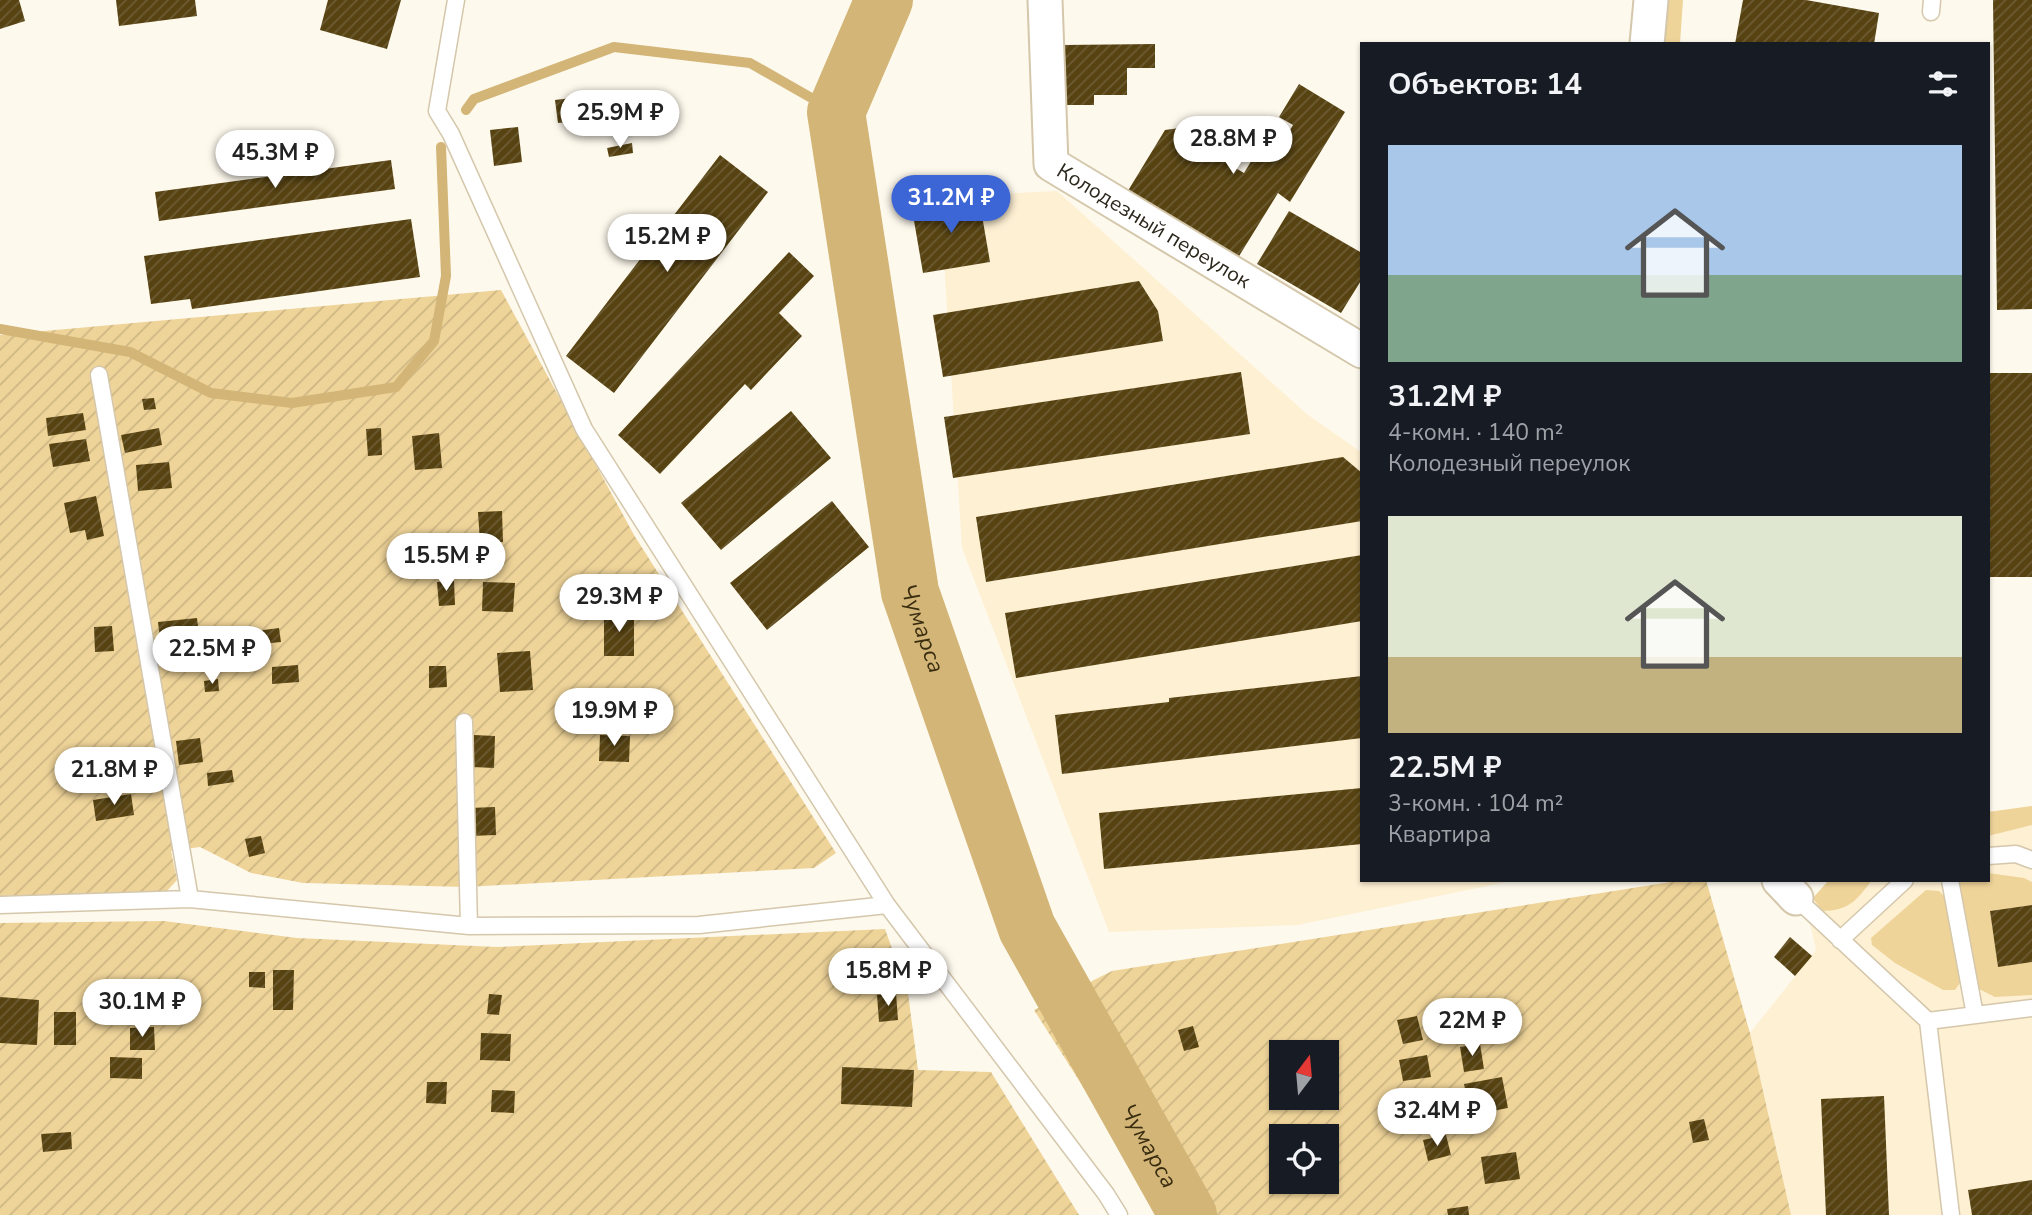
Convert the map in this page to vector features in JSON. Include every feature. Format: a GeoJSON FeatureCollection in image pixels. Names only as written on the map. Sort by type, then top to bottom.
{"type":"FeatureCollection","features":[{"type":"Feature","properties":{"kind":"street","name":"Колодезный переулок"},"geometry":{"type":"LineString","coordinates":[[1045,0],[1051,164],[1360,350]]}},
{"type":"Feature","properties":{"kind":"street"},"geometry":{"type":"LineString","coordinates":[[1647,42],[1651,0]]}},
{"type":"Feature","properties":{"kind":"lane"},"geometry":{"type":"LineString","coordinates":[[456,0],[437,111],[451,134],[584,429],[887,905],[1106,1194],[1117,1214]]}},
{"type":"Feature","properties":{"kind":"lane"},"geometry":{"type":"LineString","coordinates":[[99,375],[190,899]]}},
{"type":"Feature","properties":{"kind":"lane"},"geometry":{"type":"LineString","coordinates":[[464,722],[469,926]]}},
{"type":"Feature","properties":{"kind":"lane"},"geometry":{"type":"LineString","coordinates":[[1990,856],[2016,854],[2032,860]]}},
{"type":"Feature","properties":{"kind":"lane"},"geometry":{"type":"LineString","coordinates":[[1840,940],[1903,882]]}},
{"type":"Feature","properties":{"kind":"lane"},"geometry":{"type":"LineString","coordinates":[[1950,882],[1975,1015]]}},
{"type":"Feature","properties":{"kind":"lane"},"geometry":{"type":"LineString","coordinates":[[1788,889],[1927,1021],[1951,1215]]}},
{"type":"Feature","properties":{"kind":"lane"},"geometry":{"type":"LineString","coordinates":[[0,905],[190,899],[469,926],[699,925],[887,905]]}},
{"type":"Feature","properties":{"kind":"lane"},"geometry":{"type":"LineString","coordinates":[[1927,1021],[2032,1008]]}},
{"type":"Feature","properties":{"kind":"shaded area"},"geometry":{"type":"Polygon","coordinates":[[[1666,0],[1683,0],[1680,42],[1662,42],[1666,0]]]}},
{"type":"Feature","properties":{"kind":"shaded area"},"geometry":{"type":"Polygon","coordinates":[[[1057,191],[1308,415],[1360,451],[1360,882],[1506,882],[1298,925],[1109,932],[962,548],[940,197],[1057,191]]]}},
{"type":"Feature","properties":{"kind":"shaded area"},"geometry":{"type":"Polygon","coordinates":[[[501,290],[634,535],[836,853],[814,868],[466,887],[303,883],[251,873],[200,847],[171,851],[177,880],[166,892],[0,896],[0,335],[501,290]]]}},
{"type":"Feature","properties":{"kind":"shaded area"},"geometry":{"type":"Polygon","coordinates":[[[2032,806],[2032,1215],[1791,1215],[1750,1033],[1816,950],[1806,906],[1827,882],[1990,882],[1990,812],[2032,806]]]}},
{"type":"Feature","properties":{"kind":"shaded area"},"geometry":{"type":"Polygon","coordinates":[[[2032,806],[2032,825],[1990,836],[1990,812],[2032,806]]]}},
{"type":"Feature","properties":{"kind":"shaded area"},"geometry":{"type":"Polygon","coordinates":[[[1990,873],[2024,878],[2032,882],[2032,905],[1990,911],[1998,966],[2032,962],[2032,995],[1995,997],[1979,989],[1958,882],[1990,882],[1990,873]]]}},
{"type":"Feature","properties":{"kind":"shaded area"},"geometry":{"type":"Polygon","coordinates":[[[1670,882],[1707,882],[1750,1033],[1791,1215],[1165,1215],[1034,1010],[1112,971],[1670,882]]]}},
{"type":"Feature","properties":{"kind":"shaded area"},"geometry":{"type":"Polygon","coordinates":[[[1827,882],[1870,882],[1852,903],[1839,909],[1822,911],[1813,898],[1827,882]]]}},
{"type":"Feature","properties":{"kind":"shaded area"},"geometry":{"type":"Polygon","coordinates":[[[1926,890],[1939,891],[1944,896],[1962,980],[1955,990],[1943,990],[1895,963],[1872,945],[1871,938],[1926,890]]]}},
{"type":"Feature","properties":{"kind":"shaded area"},"geometry":{"type":"Polygon","coordinates":[[[164,921],[297,938],[497,947],[885,929],[908,993],[918,1070],[991,1072],[1079,1215],[0,1215],[0,923],[164,921]]]}},
{"type":"Feature","properties":{"kind":"building"},"geometry":{"type":"Polygon","coordinates":[[[0,0],[19,0],[25,21],[0,29],[0,0]]]}},
{"type":"Feature","properties":{"kind":"building"},"geometry":{"type":"Polygon","coordinates":[[[116,0],[195,0],[197,16],[119,26],[116,0]]]}},
{"type":"Feature","properties":{"kind":"building"},"geometry":{"type":"Polygon","coordinates":[[[328,0],[401,0],[387,49],[320,30],[328,0]]]}},
{"type":"Feature","properties":{"kind":"building"},"geometry":{"type":"Polygon","coordinates":[[[1743,0],[1806,0],[1879,13],[1874,42],[1735,42],[1743,0]]]}},
{"type":"Feature","properties":{"kind":"building"},"geometry":{"type":"Polygon","coordinates":[[[1993,0],[2032,0],[2032,309],[1997,310],[1993,0]]]}},
{"type":"Feature","properties":{"kind":"building"},"geometry":{"type":"Polygon","coordinates":[[[1155,44],[1155,68],[1127,68],[1127,95],[1094,95],[1094,105],[1063,105],[1063,45],[1155,44]]]}},
{"type":"Feature","properties":{"kind":"building"},"geometry":{"type":"Polygon","coordinates":[[[1299,84],[1345,112],[1290,202],[1278,193],[1236,261],[1126,194],[1165,130],[1187,127],[1205,139],[1200,147],[1244,173],[1261,145],[1276,154],[1293,125],[1279,117],[1299,84]]]}},
{"type":"Feature","properties":{"kind":"building"},"geometry":{"type":"Polygon","coordinates":[[[588,96],[590,120],[558,123],[555,100],[588,96]]]}},
{"type":"Feature","properties":{"kind":"building"},"geometry":{"type":"Polygon","coordinates":[[[518,127],[522,162],[494,166],[490,130],[518,127]]]}},
{"type":"Feature","properties":{"kind":"building"},"geometry":{"type":"Polygon","coordinates":[[[632,143],[633,153],[609,157],[607,148],[632,143]]]}},
{"type":"Feature","properties":{"kind":"building"},"geometry":{"type":"Polygon","coordinates":[[[720,155],[768,192],[614,393],[566,356],[720,155]]]}},
{"type":"Feature","properties":{"kind":"building"},"geometry":{"type":"Polygon","coordinates":[[[391,160],[395,189],[159,221],[155,192],[391,160]]]}},
{"type":"Feature","properties":{"kind":"building"},"geometry":{"type":"Polygon","coordinates":[[[979,198],[990,262],[923,273],[912,209],[979,198]]]}},
{"type":"Feature","properties":{"kind":"building"},"geometry":{"type":"Polygon","coordinates":[[[1289,211],[1360,252],[1360,282],[1341,313],[1257,264],[1289,211]]]}},
{"type":"Feature","properties":{"kind":"building"},"geometry":{"type":"Polygon","coordinates":[[[411,219],[420,277],[192,309],[190,299],[151,304],[144,256],[411,219]]]}},
{"type":"Feature","properties":{"kind":"building"},"geometry":{"type":"Polygon","coordinates":[[[789,252],[814,276],[779,313],[802,336],[751,390],[745,384],[660,474],[618,435],[789,252]]]}},
{"type":"Feature","properties":{"kind":"building"},"geometry":{"type":"Polygon","coordinates":[[[1139,281],[1158,311],[1163,341],[943,377],[933,315],[1139,281]]]}},
{"type":"Feature","properties":{"kind":"building"},"geometry":{"type":"Polygon","coordinates":[[[1241,372],[1250,434],[953,478],[944,417],[1241,372]]]}},
{"type":"Feature","properties":{"kind":"building"},"geometry":{"type":"Polygon","coordinates":[[[1990,373],[2032,373],[2032,577],[1990,577],[1990,373]]]}},
{"type":"Feature","properties":{"kind":"building"},"geometry":{"type":"Polygon","coordinates":[[[154,398],[156,409],[144,410],[142,399],[154,398]]]}},
{"type":"Feature","properties":{"kind":"building"},"geometry":{"type":"Polygon","coordinates":[[[791,411],[831,458],[721,550],[681,503],[791,411]]]}},
{"type":"Feature","properties":{"kind":"building"},"geometry":{"type":"Polygon","coordinates":[[[83,413],[86,430],[48,436],[46,418],[83,413]]]}},
{"type":"Feature","properties":{"kind":"building"},"geometry":{"type":"Polygon","coordinates":[[[159,428],[162,445],[125,453],[121,435],[159,428]]]}},
{"type":"Feature","properties":{"kind":"building"},"geometry":{"type":"Polygon","coordinates":[[[381,428],[382,455],[368,456],[366,429],[381,428]]]}},
{"type":"Feature","properties":{"kind":"building"},"geometry":{"type":"Polygon","coordinates":[[[439,433],[442,468],[415,470],[412,436],[439,433]]]}},
{"type":"Feature","properties":{"kind":"building"},"geometry":{"type":"Polygon","coordinates":[[[86,439],[90,461],[53,467],[49,444],[86,439]]]}},
{"type":"Feature","properties":{"kind":"building"},"geometry":{"type":"Polygon","coordinates":[[[1343,457],[1360,471],[1360,521],[986,582],[976,517],[1343,457]]]}},
{"type":"Feature","properties":{"kind":"building"},"geometry":{"type":"Polygon","coordinates":[[[169,462],[172,488],[138,491],[136,465],[169,462]]]}},
{"type":"Feature","properties":{"kind":"building"},"geometry":{"type":"Polygon","coordinates":[[[96,496],[104,536],[87,540],[85,530],[70,533],[64,503],[96,496]]]}},
{"type":"Feature","properties":{"kind":"building"},"geometry":{"type":"Polygon","coordinates":[[[832,501],[869,547],[767,630],[730,583],[832,501]]]}},
{"type":"Feature","properties":{"kind":"building"},"geometry":{"type":"Polygon","coordinates":[[[502,511],[503,542],[480,543],[478,512],[502,511]]]}},
{"type":"Feature","properties":{"kind":"building"},"geometry":{"type":"Polygon","coordinates":[[[1360,555],[1360,621],[1016,678],[1005,613],[1360,555]]]}},
{"type":"Feature","properties":{"kind":"building"},"geometry":{"type":"Polygon","coordinates":[[[454,581],[455,605],[439,606],[437,582],[454,581]]]}},
{"type":"Feature","properties":{"kind":"building"},"geometry":{"type":"Polygon","coordinates":[[[483,582],[515,583],[513,612],[482,611],[483,582]]]}},
{"type":"Feature","properties":{"kind":"building"},"geometry":{"type":"Polygon","coordinates":[[[604,612],[634,612],[634,656],[604,656],[604,612]]]}},
{"type":"Feature","properties":{"kind":"building"},"geometry":{"type":"Polygon","coordinates":[[[197,618],[200,643],[161,647],[158,622],[197,618]]]}},
{"type":"Feature","properties":{"kind":"building"},"geometry":{"type":"Polygon","coordinates":[[[112,626],[114,651],[95,652],[94,627],[112,626]]]}},
{"type":"Feature","properties":{"kind":"building"},"geometry":{"type":"Polygon","coordinates":[[[279,628],[281,642],[251,645],[249,632],[279,628]]]}},
{"type":"Feature","properties":{"kind":"building"},"geometry":{"type":"Polygon","coordinates":[[[530,651],[533,690],[500,692],[497,653],[530,651]]]}},
{"type":"Feature","properties":{"kind":"building"},"geometry":{"type":"Polygon","coordinates":[[[298,665],[299,682],[272,684],[272,667],[298,665]]]}},
{"type":"Feature","properties":{"kind":"building"},"geometry":{"type":"Polygon","coordinates":[[[429,666],[446,666],[447,687],[429,688],[429,666]]]}},
{"type":"Feature","properties":{"kind":"building"},"geometry":{"type":"Polygon","coordinates":[[[1360,676],[1360,738],[1062,774],[1055,715],[1169,702],[1169,698],[1360,676]]]}},
{"type":"Feature","properties":{"kind":"building"},"geometry":{"type":"Polygon","coordinates":[[[218,679],[219,691],[205,692],[204,681],[218,679]]]}},
{"type":"Feature","properties":{"kind":"building"},"geometry":{"type":"Polygon","coordinates":[[[584,693],[600,694],[598,730],[581,729],[584,693]]]}},
{"type":"Feature","properties":{"kind":"building"},"geometry":{"type":"Polygon","coordinates":[[[474,735],[495,736],[494,768],[473,767],[474,735]]]}},
{"type":"Feature","properties":{"kind":"building"},"geometry":{"type":"Polygon","coordinates":[[[600,735],[630,736],[629,762],[599,761],[600,735]]]}},
{"type":"Feature","properties":{"kind":"building"},"geometry":{"type":"Polygon","coordinates":[[[200,738],[203,762],[179,765],[176,741],[200,738]]]}},
{"type":"Feature","properties":{"kind":"building"},"geometry":{"type":"Polygon","coordinates":[[[232,770],[234,782],[208,786],[207,773],[232,770]]]}},
{"type":"Feature","properties":{"kind":"building"},"geometry":{"type":"Polygon","coordinates":[[[1360,788],[1360,844],[1104,869],[1099,813],[1360,788]]]}},
{"type":"Feature","properties":{"kind":"building"},"geometry":{"type":"Polygon","coordinates":[[[131,794],[134,815],[96,821],[93,800],[131,794]]]}},
{"type":"Feature","properties":{"kind":"building"},"geometry":{"type":"Polygon","coordinates":[[[495,807],[496,835],[470,836],[469,808],[495,807]]]}},
{"type":"Feature","properties":{"kind":"building"},"geometry":{"type":"Polygon","coordinates":[[[261,836],[265,853],[249,857],[245,839],[261,836]]]}},
{"type":"Feature","properties":{"kind":"building"},"geometry":{"type":"Polygon","coordinates":[[[2032,905],[2032,962],[1998,967],[1990,911],[2032,905]]]}},
{"type":"Feature","properties":{"kind":"building"},"geometry":{"type":"Polygon","coordinates":[[[1790,937],[1812,956],[1795,976],[1774,957],[1790,937]]]}},
{"type":"Feature","properties":{"kind":"building"},"geometry":{"type":"Polygon","coordinates":[[[273,970],[294,970],[293,1010],[273,1010],[273,970]]]}},
{"type":"Feature","properties":{"kind":"building"},"geometry":{"type":"Polygon","coordinates":[[[249,972],[265,972],[265,988],[249,987],[249,972]]]}},
{"type":"Feature","properties":{"kind":"building"},"geometry":{"type":"Polygon","coordinates":[[[896,993],[898,1020],[879,1022],[877,995],[896,993]]]}},
{"type":"Feature","properties":{"kind":"building"},"geometry":{"type":"Polygon","coordinates":[[[489,994],[502,995],[499,1015],[487,1014],[489,994]]]}},
{"type":"Feature","properties":{"kind":"building"},"geometry":{"type":"Polygon","coordinates":[[[0,997],[39,1000],[37,1045],[0,1043],[0,997]]]}},
{"type":"Feature","properties":{"kind":"building"},"geometry":{"type":"Polygon","coordinates":[[[54,1012],[76,1012],[76,1045],[54,1045],[54,1012]]]}},
{"type":"Feature","properties":{"kind":"building"},"geometry":{"type":"Polygon","coordinates":[[[1417,1016],[1423,1040],[1403,1044],[1397,1020],[1417,1016]]]}},
{"type":"Feature","properties":{"kind":"building"},"geometry":{"type":"Polygon","coordinates":[[[1193,1026],[1199,1047],[1184,1051],[1178,1030],[1193,1026]]]}},
{"type":"Feature","properties":{"kind":"building"},"geometry":{"type":"Polygon","coordinates":[[[154,1027],[155,1050],[130,1050],[130,1028],[154,1027]]]}},
{"type":"Feature","properties":{"kind":"building"},"geometry":{"type":"Polygon","coordinates":[[[481,1033],[511,1034],[510,1061],[480,1060],[481,1033]]]}},
{"type":"Feature","properties":{"kind":"building"},"geometry":{"type":"Polygon","coordinates":[[[1480,1044],[1484,1069],[1464,1072],[1460,1047],[1480,1044]]]}},
{"type":"Feature","properties":{"kind":"building"},"geometry":{"type":"Polygon","coordinates":[[[1427,1055],[1431,1077],[1403,1081],[1399,1060],[1427,1055]]]}},
{"type":"Feature","properties":{"kind":"building"},"geometry":{"type":"Polygon","coordinates":[[[110,1057],[142,1058],[142,1079],[110,1078],[110,1057]]]}},
{"type":"Feature","properties":{"kind":"building"},"geometry":{"type":"Polygon","coordinates":[[[842,1067],[914,1070],[912,1107],[841,1104],[842,1067]]]}},
{"type":"Feature","properties":{"kind":"building"},"geometry":{"type":"Polygon","coordinates":[[[1502,1077],[1508,1108],[1470,1115],[1464,1084],[1502,1077]]]}},
{"type":"Feature","properties":{"kind":"building"},"geometry":{"type":"Polygon","coordinates":[[[427,1082],[447,1082],[446,1104],[426,1103],[427,1082]]]}},
{"type":"Feature","properties":{"kind":"building"},"geometry":{"type":"Polygon","coordinates":[[[492,1090],[515,1091],[514,1113],[491,1112],[492,1090]]]}},
{"type":"Feature","properties":{"kind":"building"},"geometry":{"type":"Polygon","coordinates":[[[1433,1092],[1437,1118],[1413,1122],[1409,1095],[1433,1092]]]}},
{"type":"Feature","properties":{"kind":"building"},"geometry":{"type":"Polygon","coordinates":[[[1884,1096],[1889,1215],[1826,1215],[1821,1099],[1884,1096]]]}},
{"type":"Feature","properties":{"kind":"building"},"geometry":{"type":"Polygon","coordinates":[[[1704,1119],[1709,1140],[1693,1143],[1689,1122],[1704,1119]]]}},
{"type":"Feature","properties":{"kind":"building"},"geometry":{"type":"Polygon","coordinates":[[[71,1132],[72,1149],[43,1152],[41,1134],[71,1132]]]}},
{"type":"Feature","properties":{"kind":"building"},"geometry":{"type":"Polygon","coordinates":[[[1446,1135],[1451,1155],[1428,1161],[1423,1140],[1446,1135]]]}},
{"type":"Feature","properties":{"kind":"building"},"geometry":{"type":"Polygon","coordinates":[[[1516,1152],[1520,1179],[1485,1184],[1481,1157],[1516,1152]]]}},
{"type":"Feature","properties":{"kind":"building"},"geometry":{"type":"Polygon","coordinates":[[[2032,1180],[2032,1215],[1972,1215],[1968,1190],[2032,1180]]]}},
{"type":"Feature","properties":{"kind":"building"},"geometry":{"type":"Polygon","coordinates":[[[1468,1206],[1469,1215],[1448,1215],[1447,1209],[1468,1206]]]}},
{"type":"Feature","properties":{"kind":"waterway","name":"Чумарса"},"geometry":{"type":"LineString","coordinates":[[884,0],[836,112],[910,592],[1027,928],[1188,1215]]}},
{"type":"Feature","properties":{"kind":"waterway"},"geometry":{"type":"LineString","coordinates":[[466,110],[474,99],[614,47],[750,63],[836,112]]}},
{"type":"Feature","properties":{"kind":"waterway"},"geometry":{"type":"LineString","coordinates":[[0,329],[130,352],[211,393],[292,403],[396,387],[434,341],[446,276],[441,147]]}}]}
